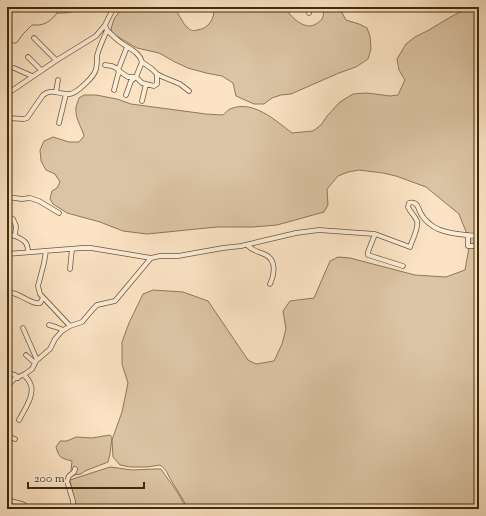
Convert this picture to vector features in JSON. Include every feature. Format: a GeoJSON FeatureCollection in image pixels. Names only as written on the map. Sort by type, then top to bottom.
{"type":"FeatureCollection","features":[{"type":"Feature","properties":{"kind":"street"},"geometry":{"type":"LineString","coordinates":[[7,94],[56,60],[96,36],[105,25],[114,7]]}},
{"type":"Feature","properties":{"kind":"street"},"geometry":{"type":"LineString","coordinates":[[306,7],[309,13]]}},
{"type":"Feature","properties":{"kind":"street"},"geometry":{"type":"LineString","coordinates":[[105,25],[107,30],[119,41],[141,57],[142,62],[136,77],[131,81],[126,95]]}},
{"type":"Feature","properties":{"kind":"street"},"geometry":{"type":"LineString","coordinates":[[7,118],[24,120],[27,118],[42,95],[49,92],[70,94],[76,92],[94,75],[97,56],[107,30]]}},
{"type":"Feature","properties":{"kind":"street"},"geometry":{"type":"LineString","coordinates":[[34,38],[56,60]]}},
{"type":"Feature","properties":{"kind":"street"},"geometry":{"type":"LineString","coordinates":[[114,90],[118,70],[127,47]]}},
{"type":"Feature","properties":{"kind":"street"},"geometry":{"type":"LineString","coordinates":[[28,57],[41,70]]}},
{"type":"Feature","properties":{"kind":"street"},"geometry":{"type":"LineString","coordinates":[[142,62],[152,68],[157,74],[180,84],[189,92]]}},
{"type":"Feature","properties":{"kind":"street"},"geometry":{"type":"LineString","coordinates":[[104,65],[112,66],[128,77],[136,77],[142,83],[154,86],[157,84],[157,74]]}},
{"type":"Feature","properties":{"kind":"street"},"geometry":{"type":"LineString","coordinates":[[14,68],[32,76]]}},
{"type":"Feature","properties":{"kind":"street"},"geometry":{"type":"LineString","coordinates":[[56,92],[58,80]]}},
{"type":"Feature","properties":{"kind":"street"},"geometry":{"type":"LineString","coordinates":[[142,101],[146,84]]}},
{"type":"Feature","properties":{"kind":"street"},"geometry":{"type":"LineString","coordinates":[[59,123],[66,94]]}},
{"type":"Feature","properties":{"kind":"street"},"geometry":{"type":"LineString","coordinates":[[7,198],[30,198],[39,201],[59,213]]}},
{"type":"Feature","properties":{"kind":"street"},"geometry":{"type":"LineString","coordinates":[[7,254],[91,248],[151,258],[160,256],[178,256],[247,245],[281,236],[319,230],[375,234],[410,247],[417,224],[417,221],[408,207],[412,202],[418,207],[424,218],[436,228],[479,236]]}},
{"type":"Feature","properties":{"kind":"street"},"geometry":{"type":"LineString","coordinates":[[13,219],[16,226],[15,236]]}},
{"type":"Feature","properties":{"kind":"street"},"geometry":{"type":"LineString","coordinates":[[7,234],[23,240],[28,247],[28,252]]}},
{"type":"Feature","properties":{"kind":"street"},"geometry":{"type":"LineString","coordinates":[[375,234],[368,255],[403,266]]}},
{"type":"Feature","properties":{"kind":"street"},"geometry":{"type":"LineString","coordinates":[[468,235],[468,246],[479,246]]}},
{"type":"Feature","properties":{"kind":"street"},"geometry":{"type":"LineString","coordinates":[[247,245],[252,250],[264,254],[271,259],[274,268],[270,284]]}},
{"type":"Feature","properties":{"kind":"street"},"geometry":{"type":"LineString","coordinates":[[70,269],[72,249]]}},
{"type":"Feature","properties":{"kind":"street"},"geometry":{"type":"LineString","coordinates":[[46,251],[38,286],[40,294],[70,326]]}},
{"type":"Feature","properties":{"kind":"street"},"geometry":{"type":"LineString","coordinates":[[7,387],[14,379],[24,375],[32,369],[36,362],[50,349],[55,339],[63,330],[82,322],[97,305],[115,301],[151,258]]}},
{"type":"Feature","properties":{"kind":"street"},"geometry":{"type":"LineString","coordinates":[[12,293],[18,294],[36,304],[40,303],[43,298]]}},
{"type":"Feature","properties":{"kind":"street"},"geometry":{"type":"LineString","coordinates":[[49,325],[63,330]]}},
{"type":"Feature","properties":{"kind":"street"},"geometry":{"type":"LineString","coordinates":[[23,328],[36,362]]}},
{"type":"Feature","properties":{"kind":"street"},"geometry":{"type":"LineString","coordinates":[[26,355],[36,362]]}},
{"type":"Feature","properties":{"kind":"street"},"geometry":{"type":"LineString","coordinates":[[7,373],[18,378]]}},
{"type":"Feature","properties":{"kind":"street"},"geometry":{"type":"LineString","coordinates":[[19,420],[29,402],[32,388],[29,380],[24,375]]}},
{"type":"Feature","properties":{"kind":"street"},"geometry":{"type":"LineString","coordinates":[[7,436],[15,439]]}},
{"type":"Feature","properties":{"kind":"street"},"geometry":{"type":"LineString","coordinates":[[73,509],[73,501],[67,481],[75,469]]}},
{"type":"Feature","properties":{"kind":"street"},"geometry":{"type":"LineString","coordinates":[[7,500],[22,504],[31,509]]}},
{"type":"Feature","properties":{"kind":"street"},"geometry":{"type":"LineString","coordinates":[[20,509],[22,504]]}},
{"type":"Feature","properties":{"kind":"shaded area"},"geometry":{"type":"Polygon","coordinates":[[[136,7],[174,7],[186,26],[190,30],[194,31],[205,28],[208,25],[212,19],[214,7],[285,7],[290,15],[298,22],[307,26],[312,26],[323,18],[323,7],[343,7],[342,13],[346,20],[367,28],[370,36],[371,49],[368,59],[356,67],[291,94],[272,98],[264,104],[254,104],[236,96],[233,83],[222,76],[188,68],[159,53],[137,48],[112,33],[111,29],[114,19],[119,12],[136,7]]]}},
{"type":"Feature","properties":{"kind":"shaded area"},"geometry":{"type":"Polygon","coordinates":[[[468,7],[479,7],[479,509],[188,509],[167,472],[160,465],[130,467],[120,465],[113,457],[112,440],[122,412],[128,383],[122,364],[122,342],[129,323],[143,294],[153,290],[183,292],[208,301],[248,360],[256,364],[274,361],[282,344],[286,329],[283,311],[290,301],[314,298],[330,261],[338,257],[350,258],[415,275],[446,277],[465,270],[470,242],[459,214],[426,187],[396,176],[359,170],[338,176],[327,189],[328,205],[324,212],[277,225],[217,227],[147,234],[123,231],[100,222],[67,213],[53,204],[50,199],[52,191],[57,188],[60,182],[55,174],[46,170],[41,161],[40,150],[44,141],[53,137],[69,142],[79,142],[84,136],[77,118],[76,108],[79,98],[84,95],[96,95],[117,99],[131,104],[206,114],[223,115],[230,109],[247,107],[256,109],[271,117],[292,133],[313,131],[321,125],[340,102],[353,94],[367,93],[390,96],[398,95],[405,80],[399,70],[397,59],[406,44],[415,37],[468,7]]]}},
{"type":"Feature","properties":{"kind":"shaded area"},"geometry":{"type":"Polygon","coordinates":[[[110,435],[112,437],[108,462],[81,474],[73,475],[71,470],[72,461],[61,457],[56,447],[60,441],[67,441],[76,437],[92,438],[110,435]]]}},
{"type":"Feature","properties":{"kind":"shaded area"},"geometry":{"type":"Polygon","coordinates":[[[110,467],[132,470],[161,469],[178,493],[186,509],[74,509],[70,480],[110,467]]]}},
{"type":"Feature","properties":{"kind":"waterway"},"geometry":{"type":"LineString","coordinates":[[7,41],[16,43],[32,25],[43,24],[52,19],[57,13],[73,12],[81,7]]}}]}
